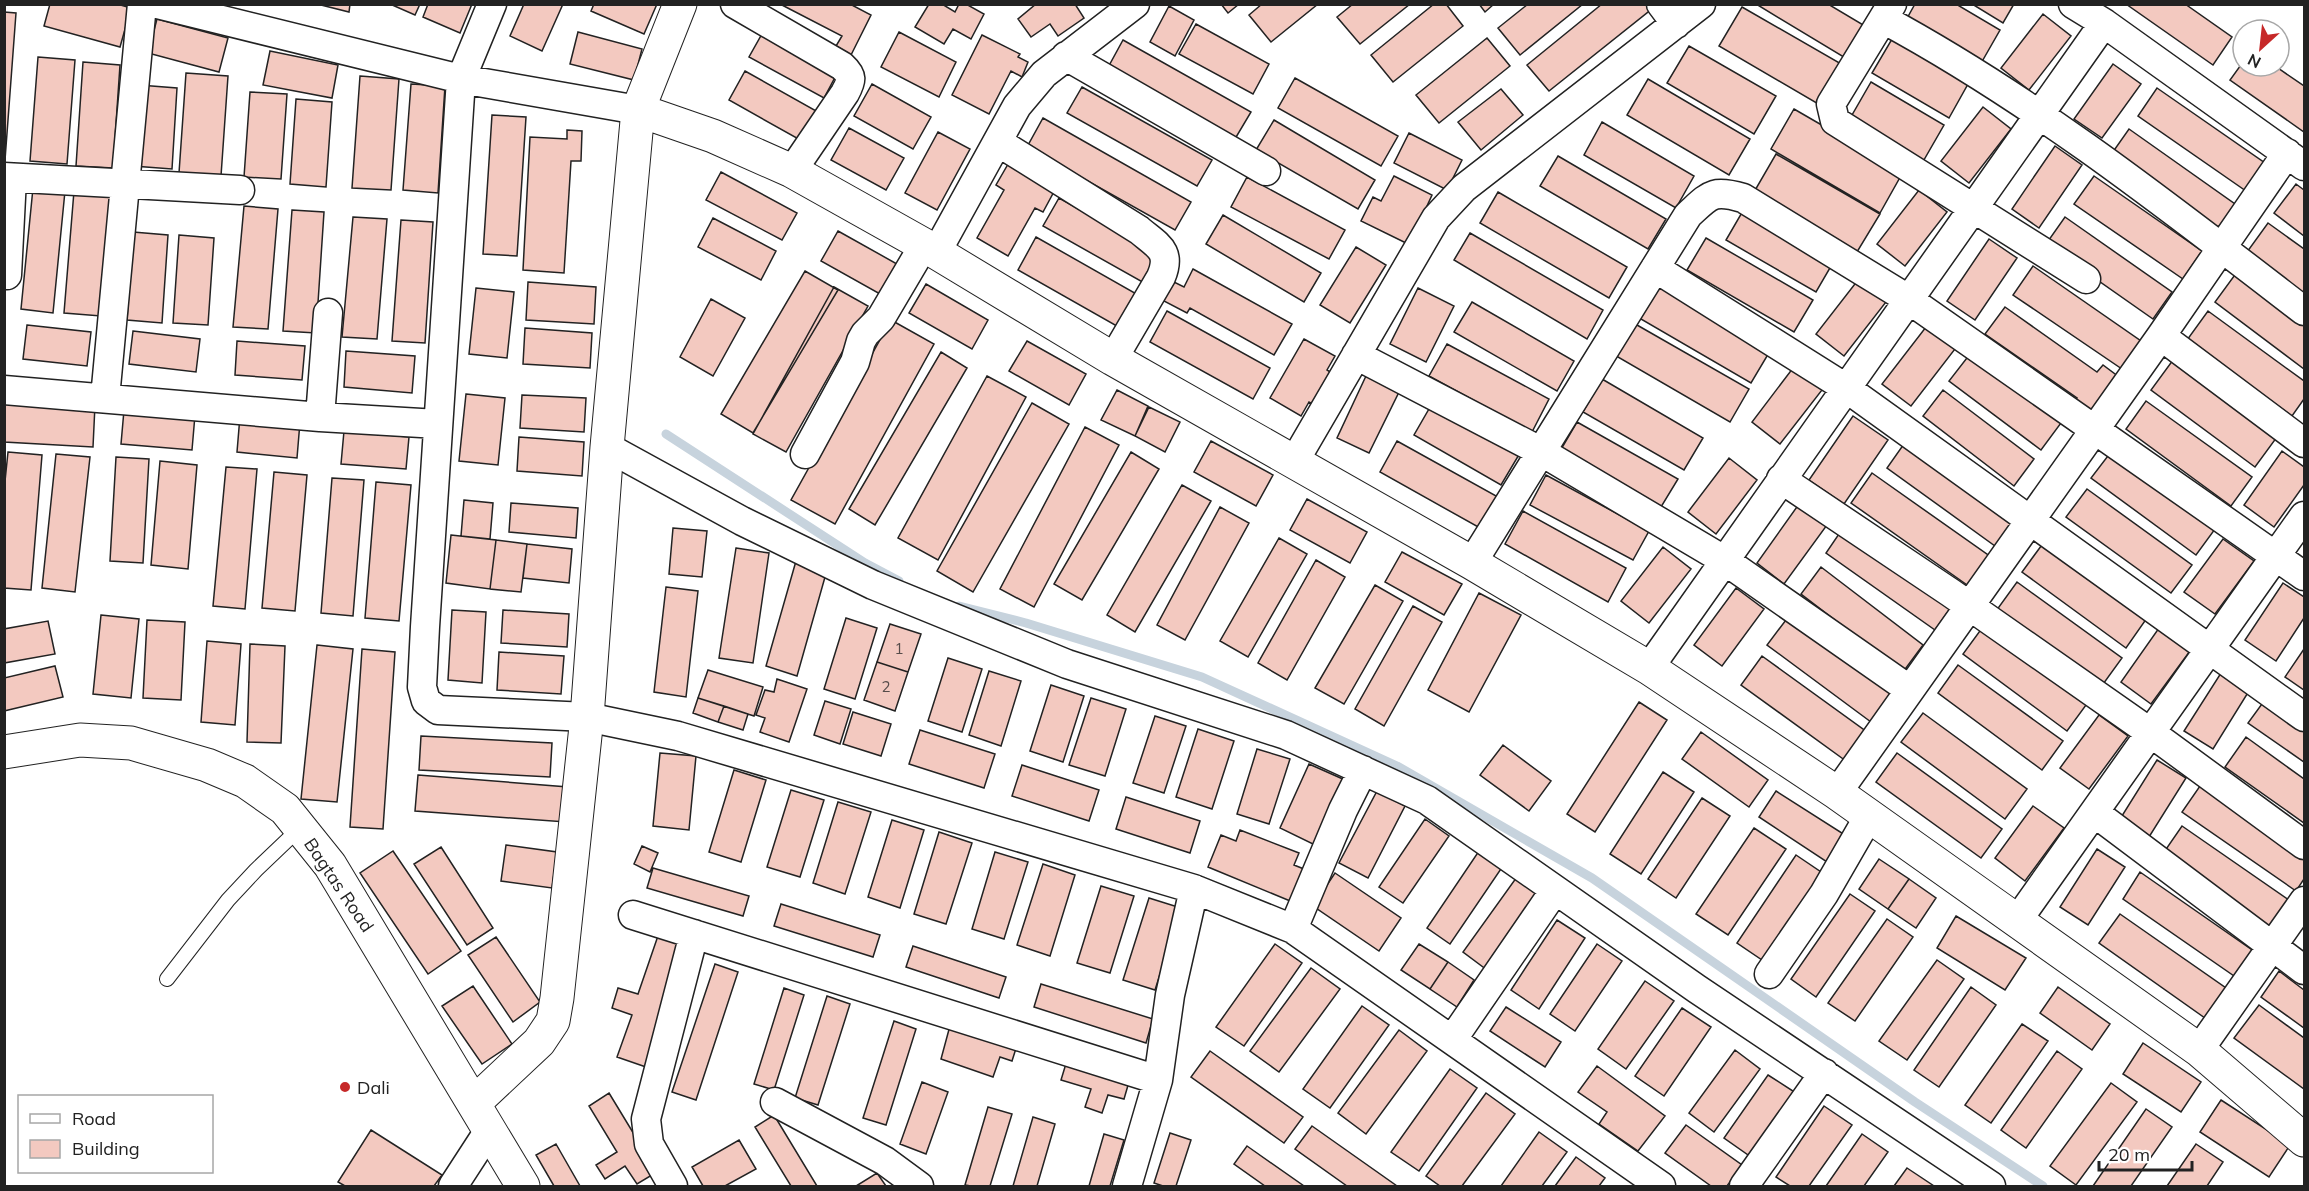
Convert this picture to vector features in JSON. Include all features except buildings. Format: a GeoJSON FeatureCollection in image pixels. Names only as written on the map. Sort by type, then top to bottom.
{"type":"FeatureCollection","features":[{"type":"Feature","properties":{"kind":"street"},"geometry":{"type":"LineString","coordinates":[[105,398],[142,4]]}},
{"type":"Feature","properties":{"kind":"street"},"geometry":{"type":"LineString","coordinates":[[157,4],[461,79],[638,110],[713,136],[792,171],[930,249],[1113,359],[1472,563],[1649,668],[1837,793],[2199,1050],[2304,1140]]}},
{"type":"Feature","properties":{"kind":"street"},"geometry":{"type":"LineString","coordinates":[[492,4],[461,79],[422,687],[426,701],[438,710],[587,717],[678,736],[1194,889],[1293,929],[1661,1186]]}},
{"type":"Feature","properties":{"kind":"street"},"geometry":{"type":"LineString","coordinates":[[453,1186],[482,1116],[539,1042],[553,1020],[587,717],[607,447],[638,110],[680,4]]}},
{"type":"Feature","properties":{"kind":"street"},"geometry":{"type":"LineString","coordinates":[[735,4],[842,66],[851,74],[852,80],[845,93],[792,171]]}},
{"type":"Feature","properties":{"kind":"street"},"geometry":{"type":"LineString","coordinates":[[805,454],[855,362],[865,334],[881,318],[930,249],[998,142],[1017,106],[1044,74],[1135,4]]}},
{"type":"Feature","properties":{"kind":"street"},"geometry":{"type":"LineString","coordinates":[[1294,462],[1436,218],[1464,188],[1668,14],[1701,4]]}},
{"type":"Feature","properties":{"kind":"street"},"geometry":{"type":"LineString","coordinates":[[1837,793],[2222,248],[2296,160],[2073,4]]}},
{"type":"Feature","properties":{"kind":"street"},"geometry":{"type":"LineString","coordinates":[[2086,279],[1835,121],[1831,104],[1887,12],[2039,115],[2222,248],[2304,311]]}},
{"type":"Feature","properties":{"kind":"street"},"geometry":{"type":"LineString","coordinates":[[1649,668],[1908,298],[2104,24]]}},
{"type":"Feature","properties":{"kind":"street"},"geometry":{"type":"LineString","coordinates":[[1066,57],[1266,171]]}},
{"type":"Feature","properties":{"kind":"street"},"geometry":{"type":"LineString","coordinates":[[998,142],[1139,230],[1160,247],[1165,255],[1166,266],[1161,277],[1113,359]]}},
{"type":"Feature","properties":{"kind":"street"},"geometry":{"type":"LineString","coordinates":[[7,275],[8,178],[240,190]]}},
{"type":"Feature","properties":{"kind":"street"},"geometry":{"type":"LineString","coordinates":[[1472,563],[1688,215],[1709,196],[1726,193],[1743,198],[1908,298],[2304,576]]}},
{"type":"Feature","properties":{"kind":"street"},"geometry":{"type":"LineString","coordinates":[[1655,268],[1846,388],[2304,717]]}},
{"type":"Feature","properties":{"kind":"street"},"geometry":{"type":"LineString","coordinates":[[320,417],[328,313]]}},
{"type":"Feature","properties":{"kind":"street"},"geometry":{"type":"LineString","coordinates":[[2161,336],[2304,443]]}},
{"type":"Feature","properties":{"kind":"street"},"geometry":{"type":"LineString","coordinates":[[1356,355],[1540,452],[1725,560],[1910,690]]}},
{"type":"Feature","properties":{"kind":"street"},"geometry":{"type":"LineString","coordinates":[[4,390],[320,417],[438,424]]}},
{"type":"Feature","properties":{"kind":"street"},"geometry":{"type":"LineString","coordinates":[[607,447],[742,520],[873,585],[1067,664],[1286,735],[1427,800],[1697,989],[1991,1186]]}},
{"type":"Feature","properties":{"kind":"street"},"geometry":{"type":"LineString","coordinates":[[1781,479],[2151,733],[2304,844]]}},
{"type":"Feature","properties":{"kind":"street"},"geometry":{"type":"LineString","coordinates":[[2017,921],[2304,516]]}},
{"type":"Feature","properties":{"kind":"street","name":"Bagtas Road"},"geometry":{"type":"LineString","coordinates":[[4,752],[80,740],[131,743],[165,751],[245,781],[285,809],[330,865],[523,1186]]}},
{"type":"Feature","properties":{"kind":"street"},"geometry":{"type":"LineString","coordinates":[[1293,929],[1343,810],[1363,770]]}},
{"type":"Feature","properties":{"kind":"street"},"geometry":{"type":"LineString","coordinates":[[2095,813],[2304,970]]}},
{"type":"Feature","properties":{"kind":"street"},"geometry":{"type":"LineString","coordinates":[[1769,974],[1824,894],[1869,816]]}},
{"type":"Feature","properties":{"kind":"street"},"geometry":{"type":"LineString","coordinates":[[1127,1186],[1158,1080],[1170,995],[1194,889]]}},
{"type":"Feature","properties":{"kind":"street"},"geometry":{"type":"LineString","coordinates":[[1452,1040],[1555,890]]}},
{"type":"Feature","properties":{"kind":"street"},"geometry":{"type":"LineString","coordinates":[[2199,1050],[2304,901]]}},
{"type":"Feature","properties":{"kind":"street"},"geometry":{"type":"LineString","coordinates":[[633,915],[1158,1080]]}},
{"type":"Feature","properties":{"kind":"street"},"geometry":{"type":"LineString","coordinates":[[673,1186],[648,1144],[646,1119],[694,934]]}},
{"type":"Feature","properties":{"kind":"street"},"geometry":{"type":"LineString","coordinates":[[1744,1186],[1824,1073]]}},
{"type":"Feature","properties":{"kind":"street"},"geometry":{"type":"LineString","coordinates":[[774,1102],[885,1161],[919,1186]]}},
{"type":"Feature","properties":{"kind":"lane"},"geometry":{"type":"LineString","coordinates":[[167,979],[228,900],[300,828]]}},
{"type":"Feature","properties":{"kind":"waterway"},"geometry":{"type":"LineString","coordinates":[[666,434],[865,563],[899,581]]}},
{"type":"Feature","properties":{"kind":"waterway"},"geometry":{"type":"LineString","coordinates":[[959,606],[1026,623],[1202,677],[1397,766],[1592,878],[1915,1102],[2043,1186]]}},
{"type":"Feature","properties":{"kind":"place","name":"Dali"},"geometry":{"type":"Point","coordinates":[345,1087]}}]}
